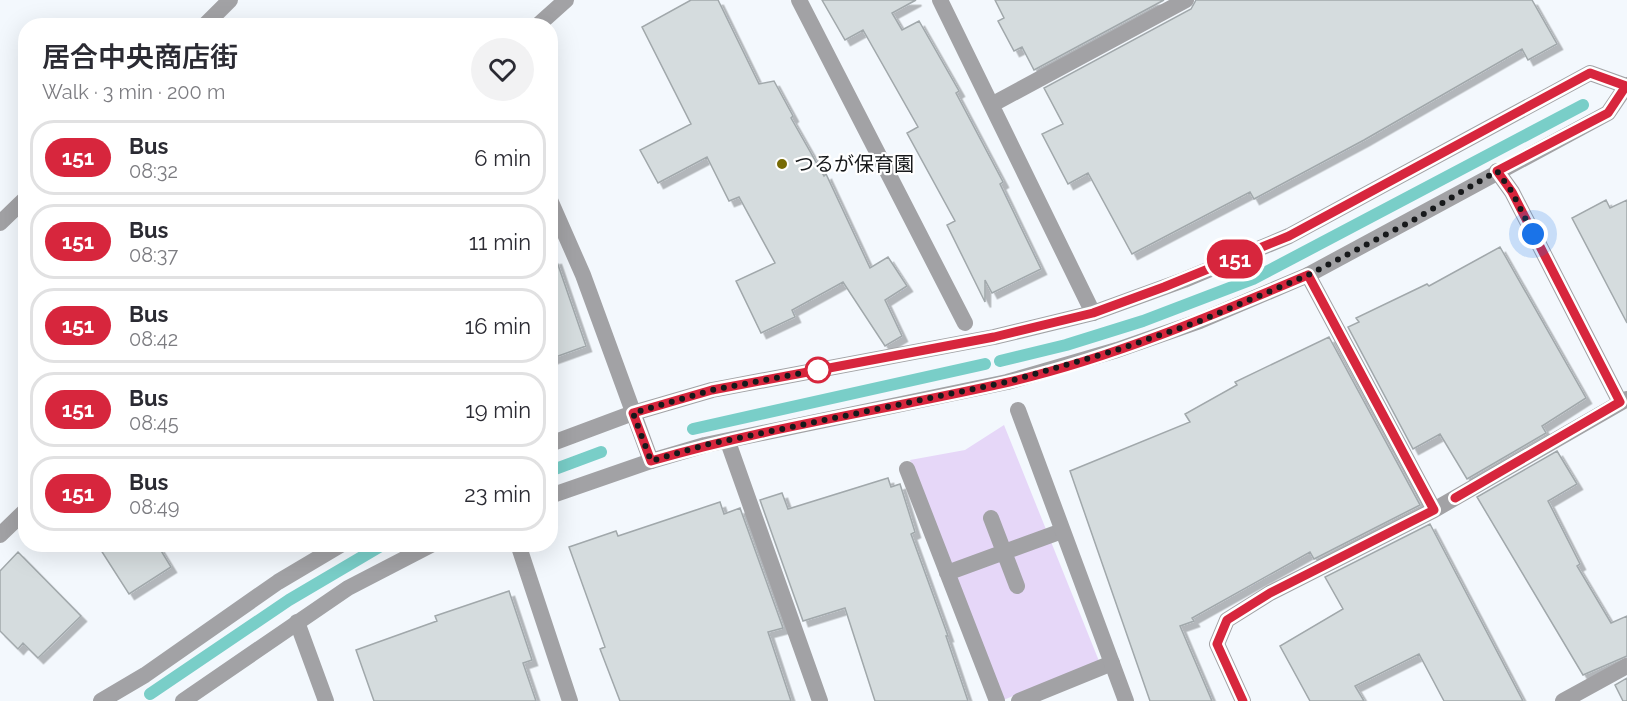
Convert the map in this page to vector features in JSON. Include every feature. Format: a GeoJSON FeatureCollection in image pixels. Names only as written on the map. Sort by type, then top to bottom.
{"type":"FeatureCollection","features":[{"type":"Feature","properties":{"kind":"street"},"geometry":{"type":"LineString","coordinates":[[212,18],[230,0]]}},
{"type":"Feature","properties":{"kind":"street"},"geometry":{"type":"LineString","coordinates":[[546,18],[566,0]]}},
{"type":"Feature","properties":{"kind":"street"},"geometry":{"type":"LineString","coordinates":[[799,0],[965,323]]}},
{"type":"Feature","properties":{"kind":"street"},"geometry":{"type":"LineString","coordinates":[[940,0],[993,104],[1093,313]]}},
{"type":"Feature","properties":{"kind":"street"},"geometry":{"type":"LineString","coordinates":[[993,104],[1186,0]]}},
{"type":"Feature","properties":{"kind":"street"},"geometry":{"type":"LineString","coordinates":[[558,441],[633,413],[712,390],[994,337],[1093,313],[1184,280],[1289,236],[1590,73],[1626,86],[1608,113],[1497,171],[1410,222],[1308,275],[1190,325],[1117,350],[1007,382],[705,445],[558,493]]}},
{"type":"Feature","properties":{"kind":"street"},"geometry":{"type":"LineString","coordinates":[[1243,701],[1217,644],[1227,620],[1270,593],[1434,510],[1623,400],[1512,192],[1497,171]]}},
{"type":"Feature","properties":{"kind":"street"},"geometry":{"type":"LineString","coordinates":[[0,223],[18,206]]}},
{"type":"Feature","properties":{"kind":"street"},"geometry":{"type":"LineString","coordinates":[[558,218],[583,275],[651,461]]}},
{"type":"Feature","properties":{"kind":"street"},"geometry":{"type":"LineString","coordinates":[[1308,275],[1434,510]]}},
{"type":"Feature","properties":{"kind":"street"},"geometry":{"type":"LineString","coordinates":[[1018,410],[1126,701]]}},
{"type":"Feature","properties":{"kind":"street"},"geometry":{"type":"LineString","coordinates":[[728,442],[820,701]]}},
{"type":"Feature","properties":{"kind":"street"},"geometry":{"type":"LineString","coordinates":[[907,468],[997,701]]}},
{"type":"Feature","properties":{"kind":"street"},"geometry":{"type":"LineString","coordinates":[[0,535],[18,518]]}},
{"type":"Feature","properties":{"kind":"street"},"geometry":{"type":"LineString","coordinates":[[990,518],[1017,586]]}},
{"type":"Feature","properties":{"kind":"street"},"geometry":{"type":"LineString","coordinates":[[947,573],[1062,531]]}},
{"type":"Feature","properties":{"kind":"street"},"geometry":{"type":"LineString","coordinates":[[101,701],[145,675],[278,582],[329,552]]}},
{"type":"Feature","properties":{"kind":"street"},"geometry":{"type":"LineString","coordinates":[[183,701],[348,588],[418,552]]}},
{"type":"Feature","properties":{"kind":"street"},"geometry":{"type":"LineString","coordinates":[[521,552],[570,701]]}},
{"type":"Feature","properties":{"kind":"street"},"geometry":{"type":"LineString","coordinates":[[297,622],[326,701]]}},
{"type":"Feature","properties":{"kind":"street"},"geometry":{"type":"LineString","coordinates":[[1018,701],[1112,663]]}},
{"type":"Feature","properties":{"kind":"street"},"geometry":{"type":"LineString","coordinates":[[1563,701],[1627,666]]}},
{"type":"Feature","properties":{"kind":"shaded area"},"geometry":{"type":"Polygon","coordinates":[[[1004,425],[1099,661],[1001,701],[910,460],[965,450],[1004,425]]]}},
{"type":"Feature","properties":{"kind":"building"},"geometry":{"type":"Polygon","coordinates":[[[691,0],[718,0],[759,84],[774,81],[793,116],[791,118],[824,176],[826,174],[870,268],[888,257],[907,286],[885,300],[902,336],[885,346],[843,282],[792,310],[795,317],[761,333],[736,281],[775,263],[739,197],[729,201],[707,157],[658,183],[640,150],[691,124],[642,27],[691,0]]]}},
{"type":"Feature","properties":{"kind":"building"},"geometry":{"type":"Polygon","coordinates":[[[822,0],[916,0],[892,13],[902,30],[919,21],[959,91],[956,93],[1003,182],[1000,184],[1041,269],[992,293],[985,280],[985,302],[947,225],[955,221],[907,133],[918,127],[863,30],[845,40],[822,0]]]}},
{"type":"Feature","properties":{"kind":"building"},"geometry":{"type":"Polygon","coordinates":[[[995,0],[1164,0],[1034,70],[1022,47],[1014,51],[998,21],[1004,18],[995,0]]]}},
{"type":"Feature","properties":{"kind":"building"},"geometry":{"type":"Polygon","coordinates":[[[1196,0],[1532,0],[1557,44],[1528,60],[1522,49],[1364,140],[1254,199],[1250,192],[1132,254],[1088,173],[1068,184],[1042,134],[1063,124],[1044,88],[1191,9],[1196,0]]]}},
{"type":"Feature","properties":{"kind":"building"},"geometry":{"type":"Polygon","coordinates":[[[1606,200],[1610,208],[1627,200],[1627,323],[1572,218],[1606,200]]]}},
{"type":"Feature","properties":{"kind":"building"},"geometry":{"type":"Polygon","coordinates":[[[1500,247],[1586,398],[1542,426],[1546,433],[1467,479],[1440,434],[1413,449],[1348,327],[1359,322],[1356,318],[1427,284],[1429,286],[1500,247]]]}},
{"type":"Feature","properties":{"kind":"building"},"geometry":{"type":"Polygon","coordinates":[[[558,265],[586,346],[558,356],[558,265]]]}},
{"type":"Feature","properties":{"kind":"building"},"geometry":{"type":"Polygon","coordinates":[[[1329,337],[1420,505],[1314,559],[1310,552],[1192,618],[1194,621],[1180,626],[1212,701],[1150,701],[1070,471],[1190,422],[1185,414],[1237,385],[1235,382],[1329,337]]]}},
{"type":"Feature","properties":{"kind":"building"},"geometry":{"type":"Polygon","coordinates":[[[1557,451],[1577,484],[1548,501],[1580,564],[1577,566],[1611,623],[1627,616],[1627,656],[1583,675],[1477,497],[1557,451]]]}},
{"type":"Feature","properties":{"kind":"building"},"geometry":{"type":"Polygon","coordinates":[[[888,478],[891,487],[900,484],[915,532],[911,534],[948,636],[946,636],[968,701],[875,701],[845,608],[803,621],[760,500],[782,493],[788,509],[888,478]]]}},
{"type":"Feature","properties":{"kind":"building"},"geometry":{"type":"Polygon","coordinates":[[[720,502],[724,514],[740,508],[783,628],[768,632],[791,701],[620,701],[600,649],[605,647],[569,547],[616,531],[618,536],[720,502]]]}},
{"type":"Feature","properties":{"kind":"building"},"geometry":{"type":"Polygon","coordinates":[[[1430,524],[1523,701],[1444,701],[1419,654],[1355,686],[1364,701],[1310,701],[1280,646],[1343,609],[1325,577],[1430,524]]]}},
{"type":"Feature","properties":{"kind":"building"},"geometry":{"type":"Polygon","coordinates":[[[18,552],[81,616],[38,658],[23,643],[18,649],[0,631],[0,571],[18,552]]]}},
{"type":"Feature","properties":{"kind":"building"},"geometry":{"type":"Polygon","coordinates":[[[102,552],[162,552],[171,567],[129,594],[102,552]]]}},
{"type":"Feature","properties":{"kind":"building"},"geometry":{"type":"Polygon","coordinates":[[[509,591],[532,660],[523,663],[536,701],[374,701],[356,650],[437,621],[435,616],[509,591]]]}},
{"type":"Feature","properties":{"kind":"building"},"geometry":{"type":"Polygon","coordinates":[[[1627,678],[1627,701],[1623,701],[1615,685],[1627,678]]]}},
{"type":"Feature","properties":{"kind":"waterway"},"geometry":{"type":"LineString","coordinates":[[1000,361],[1066,345],[1143,321],[1253,279],[1583,105]]}},
{"type":"Feature","properties":{"kind":"waterway"},"geometry":{"type":"LineString","coordinates":[[693,429],[985,364]]}},
{"type":"Feature","properties":{"kind":"waterway"},"geometry":{"type":"LineString","coordinates":[[558,468],[601,452]]}},
{"type":"Feature","properties":{"kind":"waterway"},"geometry":{"type":"LineString","coordinates":[[150,694],[289,600],[370,552]]}},
{"type":"Feature","properties":{"kind":"bus line","name":"151"},"geometry":{"type":"LineString","coordinates":[[1243,701],[1217,644],[1227,620],[1270,593],[1434,510],[1308,275],[1200,321],[1117,350],[1007,382],[705,445],[651,461],[633,413],[712,390],[994,337],[1093,313],[1184,280],[1289,236],[1389,184],[1476,133],[1590,73],[1626,86],[1608,113],[1497,171],[1512,192],[1620,402],[1455,498]]}},
{"type":"Feature","properties":{"kind":"place","name":"つるが保育園"},"geometry":{"type":"Point","coordinates":[782,164]}},
{"type":"Feature","properties":{"kind":"route"},"geometry":{"type":"LineString","coordinates":[[818,370],[824,369],[712,390],[633,413],[651,461],[705,445],[1007,382],[1117,350],[1200,321],[1308,275],[1410,222],[1497,171],[1512,192],[1533,234]]}}]}
